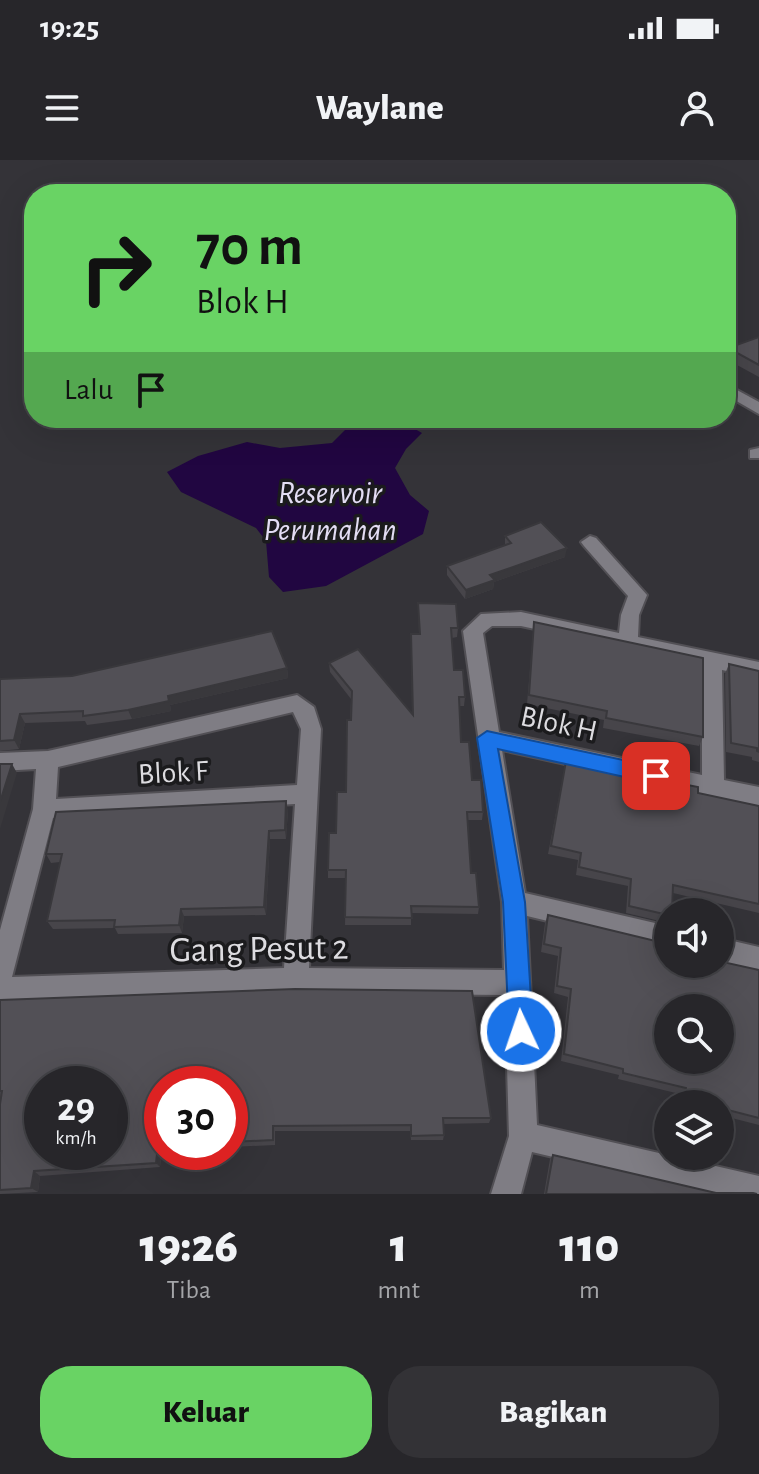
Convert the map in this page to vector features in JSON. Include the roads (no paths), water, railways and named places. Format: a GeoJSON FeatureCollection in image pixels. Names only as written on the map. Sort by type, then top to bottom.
{"type":"FeatureCollection","features":[{"type":"Feature","properties":{"kind":"street"},"geometry":{"type":"LineString","coordinates":[[736,394],[759,409]]}},
{"type":"Feature","properties":{"kind":"street"},"geometry":{"type":"LineString","coordinates":[[590,542],[594,551],[638,595],[630,615],[628,642]]}},
{"type":"Feature","properties":{"kind":"street"},"geometry":{"type":"LineString","coordinates":[[506,1194],[523,1136],[519,983],[514,902],[473,631],[479,623],[501,617],[521,619],[759,670]]}},
{"type":"Feature","properties":{"kind":"street"},"geometry":{"type":"LineString","coordinates":[[712,660],[713,788]]}},
{"type":"Feature","properties":{"kind":"street"},"geometry":{"type":"LineString","coordinates":[[0,762],[48,760],[297,703],[310,719],[296,980]]}},
{"type":"Feature","properties":{"kind":"street","name":"Blok H"},"geometry":{"type":"LineString","coordinates":[[487,738],[759,797]]}},
{"type":"Feature","properties":{"kind":"street"},"geometry":{"type":"LineString","coordinates":[[0,976],[44,809],[48,760]]}},
{"type":"Feature","properties":{"kind":"street","name":"Blok F"},"geometry":{"type":"LineString","coordinates":[[44,809],[305,794]]}},
{"type":"Feature","properties":{"kind":"street"},"geometry":{"type":"LineString","coordinates":[[514,902],[654,935]]}},
{"type":"Feature","properties":{"kind":"street"},"geometry":{"type":"LineString","coordinates":[[734,953],[759,959]]}},
{"type":"Feature","properties":{"kind":"street","name":"Gang Pesut 2"},"geometry":{"type":"LineString","coordinates":[[0,990],[296,980],[519,983]]}},
{"type":"Feature","properties":{"kind":"street"},"geometry":{"type":"LineString","coordinates":[[523,1136],[759,1191]]}},
{"type":"Feature","properties":{"kind":"water","name":"Reservoir Perumahan"},"geometry":{"type":"Polygon","coordinates":[[[347,428],[414,428],[422,433],[406,449],[395,468],[410,495],[429,511],[423,534],[326,586],[283,592],[269,577],[266,541],[256,528],[181,492],[167,472],[198,456],[247,442],[280,448],[332,443],[347,428]]]}}]}
